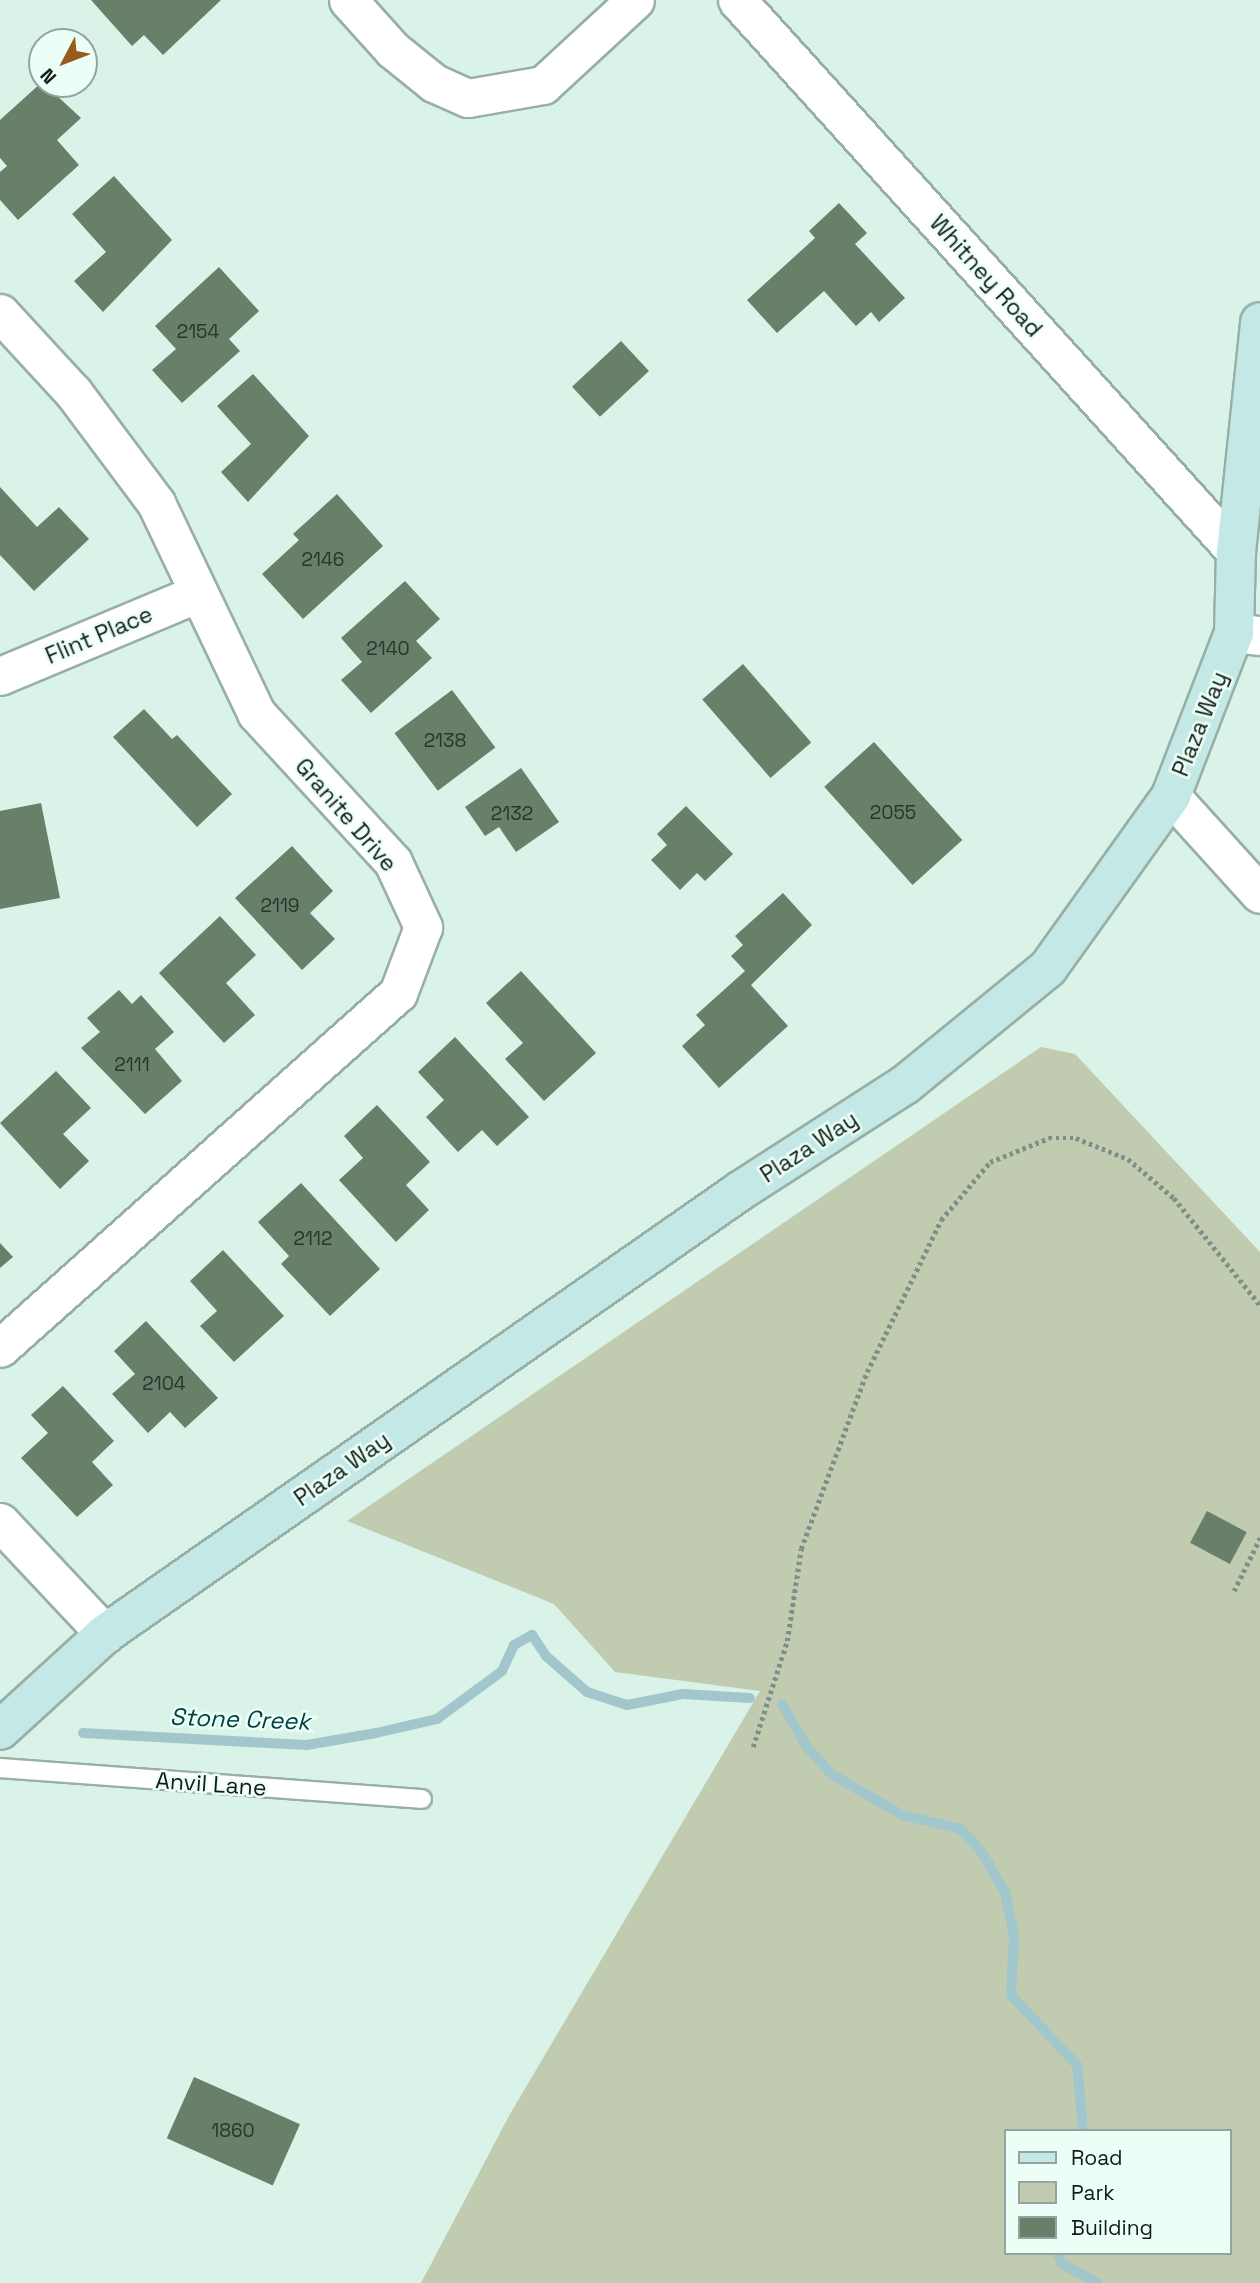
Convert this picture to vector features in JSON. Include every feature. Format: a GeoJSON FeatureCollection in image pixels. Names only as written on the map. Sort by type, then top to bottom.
{"type":"FeatureCollection","features":[{"type":"Feature","properties":{"kind":"main road","name":"Plaza Way"},"geometry":{"type":"LineString","coordinates":[[0,1730],[105,1634],[740,1191],[906,1084],[1048,968],[1171,796],[1247,635],[1236,552],[1260,322]]}},
{"type":"Feature","properties":{"kind":"street"},"geometry":{"type":"LineString","coordinates":[[348,0],[414,67],[434,83],[468,98],[543,85],[635,0]]}},
{"type":"Feature","properties":{"kind":"street","name":"Whitney Road"},"geometry":{"type":"LineString","coordinates":[[737,0],[1236,552]]}},
{"type":"Feature","properties":{"kind":"street","name":"Granite Drive"},"geometry":{"type":"LineString","coordinates":[[0,313],[73,392],[156,503],[256,713],[393,862],[423,927],[398,993],[0,1348]]}},
{"type":"Feature","properties":{"kind":"street","name":"Flint Place"},"geometry":{"type":"LineString","coordinates":[[0,676],[198,593]]}},
{"type":"Feature","properties":{"kind":"street"},"geometry":{"type":"LineString","coordinates":[[1171,796],[1260,894]]}},
{"type":"Feature","properties":{"kind":"street"},"geometry":{"type":"LineString","coordinates":[[0,1522],[105,1634]]}},
{"type":"Feature","properties":{"kind":"lane","name":"Anvil Lane"},"geometry":{"type":"LineString","coordinates":[[0,1768],[422,1799]]}},
{"type":"Feature","properties":{"kind":"path"},"geometry":{"type":"LineString","coordinates":[[752,1747],[787,1641],[801,1549],[867,1372],[941,1220],[990,1162],[1049,1138],[1076,1138],[1128,1159],[1174,1198],[1260,1305]]}},
{"type":"Feature","properties":{"kind":"path"},"geometry":{"type":"LineString","coordinates":[[1234,1591],[1260,1538]]}},
{"type":"Feature","properties":{"kind":"green space"},"geometry":{"type":"Polygon","coordinates":[[[1041,1047],[1075,1054],[1260,1252],[1260,2283],[421,2283],[510,2114],[760,1691],[615,1672],[554,1604],[347,1521],[1041,1047]]]}},
{"type":"Feature","properties":{"kind":"building"},"geometry":{"type":"Polygon","coordinates":[[[91,0],[221,0],[163,55],[144,35],[132,46],[91,0]]]}},
{"type":"Feature","properties":{"kind":"building"},"geometry":{"type":"Polygon","coordinates":[[[28,95],[28,98],[59,98],[81,118],[57,140],[79,165],[18,220],[0,200],[0,172],[7,166],[0,158],[0,120],[28,95]]]}},
{"type":"Feature","properties":{"kind":"building"},"geometry":{"type":"Polygon","coordinates":[[[114,176],[172,240],[103,312],[74,281],[106,252],[72,214],[114,176]]]}},
{"type":"Feature","properties":{"kind":"building"},"geometry":{"type":"Polygon","coordinates":[[[839,203],[867,233],[855,244],[905,298],[879,322],[871,312],[856,326],[824,291],[777,333],[747,300],[815,238],[809,231],[839,203]]]}},
{"type":"Feature","properties":{"kind":"building"},"geometry":{"type":"Polygon","coordinates":[[[219,267],[259,311],[229,339],[240,351],[182,403],[152,370],[176,349],[155,326],[219,267]]]}},
{"type":"Feature","properties":{"kind":"building"},"geometry":{"type":"Polygon","coordinates":[[[621,341],[649,371],[600,417],[572,387],[621,341]]]}},
{"type":"Feature","properties":{"kind":"building"},"geometry":{"type":"Polygon","coordinates":[[[253,374],[309,436],[248,502],[221,472],[251,444],[217,406],[253,374]]]}},
{"type":"Feature","properties":{"kind":"building"},"geometry":{"type":"Polygon","coordinates":[[[0,487],[37,527],[59,507],[89,539],[34,591],[0,555],[0,487]]]}},
{"type":"Feature","properties":{"kind":"building"},"geometry":{"type":"Polygon","coordinates":[[[337,494],[383,546],[303,619],[262,574],[299,540],[293,534],[337,494]]]}},
{"type":"Feature","properties":{"kind":"building"},"geometry":{"type":"Polygon","coordinates":[[[405,581],[440,619],[416,641],[432,658],[371,713],[341,680],[362,662],[341,638],[405,581]]]}},
{"type":"Feature","properties":{"kind":"building"},"geometry":{"type":"Polygon","coordinates":[[[743,664],[811,742],[770,778],[702,699],[743,664]]]}},
{"type":"Feature","properties":{"kind":"building"},"geometry":{"type":"Polygon","coordinates":[[[452,690],[495,748],[438,791],[394,733],[452,690]]]}},
{"type":"Feature","properties":{"kind":"building"},"geometry":{"type":"Polygon","coordinates":[[[144,709],[172,739],[177,735],[232,794],[197,827],[113,737],[144,709]]]}},
{"type":"Feature","properties":{"kind":"building"},"geometry":{"type":"Polygon","coordinates":[[[874,742],[962,840],[913,885],[824,787],[874,742]]]}},
{"type":"Feature","properties":{"kind":"building"},"geometry":{"type":"Polygon","coordinates":[[[521,768],[559,822],[516,852],[499,827],[485,836],[465,807],[521,768]]]}},
{"type":"Feature","properties":{"kind":"building"},"geometry":{"type":"Polygon","coordinates":[[[41,803],[60,898],[0,909],[0,811],[41,803]]]}},
{"type":"Feature","properties":{"kind":"building"},"geometry":{"type":"Polygon","coordinates":[[[686,806],[733,854],[705,881],[697,873],[680,890],[651,860],[667,845],[657,834],[686,806]]]}},
{"type":"Feature","properties":{"kind":"building"},"geometry":{"type":"Polygon","coordinates":[[[292,846],[333,891],[310,913],[335,939],[302,970],[235,898],[292,846]]]}},
{"type":"Feature","properties":{"kind":"building"},"geometry":{"type":"Polygon","coordinates":[[[783,893],[812,925],[751,985],[788,1026],[719,1088],[682,1046],[705,1025],[696,1015],[745,971],[731,956],[743,945],[735,936],[783,893]]]}},
{"type":"Feature","properties":{"kind":"building"},"geometry":{"type":"Polygon","coordinates":[[[220,916],[256,955],[226,983],[255,1015],[224,1043],[159,973],[220,916]]]}},
{"type":"Feature","properties":{"kind":"building"},"geometry":{"type":"Polygon","coordinates":[[[521,971],[596,1053],[544,1101],[505,1059],[523,1043],[486,1003],[521,971]]]}},
{"type":"Feature","properties":{"kind":"building"},"geometry":{"type":"Polygon","coordinates":[[[119,990],[132,1004],[141,995],[174,1032],[155,1049],[182,1081],[145,1114],[81,1048],[100,1032],[87,1018],[119,990]]]}},
{"type":"Feature","properties":{"kind":"building"},"geometry":{"type":"Polygon","coordinates":[[[455,1037],[529,1117],[497,1146],[482,1130],[458,1152],[426,1117],[444,1100],[418,1072],[455,1037]]]}},
{"type":"Feature","properties":{"kind":"building"},"geometry":{"type":"Polygon","coordinates":[[[56,1071],[91,1108],[63,1134],[89,1161],[60,1189],[0,1123],[56,1071]]]}},
{"type":"Feature","properties":{"kind":"building"},"geometry":{"type":"Polygon","coordinates":[[[377,1105],[430,1162],[406,1185],[429,1210],[396,1242],[339,1180],[363,1158],[344,1136],[377,1105]]]}},
{"type":"Feature","properties":{"kind":"building"},"geometry":{"type":"Polygon","coordinates":[[[301,1183],[380,1269],[330,1316],[281,1264],[289,1256],[258,1222],[301,1183]]]}},
{"type":"Feature","properties":{"kind":"building"},"geometry":{"type":"Polygon","coordinates":[[[0,1243],[13,1257],[0,1268],[0,1243]]]}},
{"type":"Feature","properties":{"kind":"building"},"geometry":{"type":"Polygon","coordinates":[[[223,1250],[284,1316],[234,1362],[200,1326],[217,1311],[190,1281],[223,1250]]]}},
{"type":"Feature","properties":{"kind":"building"},"geometry":{"type":"Polygon","coordinates":[[[146,1321],[218,1398],[185,1428],[170,1412],[148,1433],[112,1394],[135,1374],[114,1351],[146,1321]]]}},
{"type":"Feature","properties":{"kind":"building"},"geometry":{"type":"Polygon","coordinates":[[[63,1386],[114,1441],[92,1462],[113,1485],[77,1517],[21,1458],[48,1433],[31,1415],[63,1386]]]}},
{"type":"Feature","properties":{"kind":"building"},"geometry":{"type":"Polygon","coordinates":[[[1207,1511],[1247,1532],[1230,1564],[1190,1543],[1207,1511]]]}},
{"type":"Feature","properties":{"kind":"building"},"geometry":{"type":"Polygon","coordinates":[[[194,2077],[300,2124],[273,2185],[167,2138],[194,2077]]]}},
{"type":"Feature","properties":{"kind":"waterway","name":"Stone Creek"},"geometry":{"type":"LineString","coordinates":[[83,1733],[307,1745],[376,1733],[437,1719],[502,1671],[514,1645],[532,1635],[546,1656],[587,1692],[627,1705],[683,1694],[750,1698]]}},
{"type":"Feature","properties":{"kind":"waterway","name":"Stone Creek"},"geometry":{"type":"LineString","coordinates":[[782,1704],[807,1747],[831,1774],[902,1815],[960,1829],[981,1851],[1005,1892],[1014,1936],[1011,1995],[1077,2065],[1083,2129]]}},
{"type":"Feature","properties":{"kind":"waterway","name":"Stone Creek"},"geometry":{"type":"LineString","coordinates":[[1059,2255],[1062,2264],[1097,2283]]}}]}
